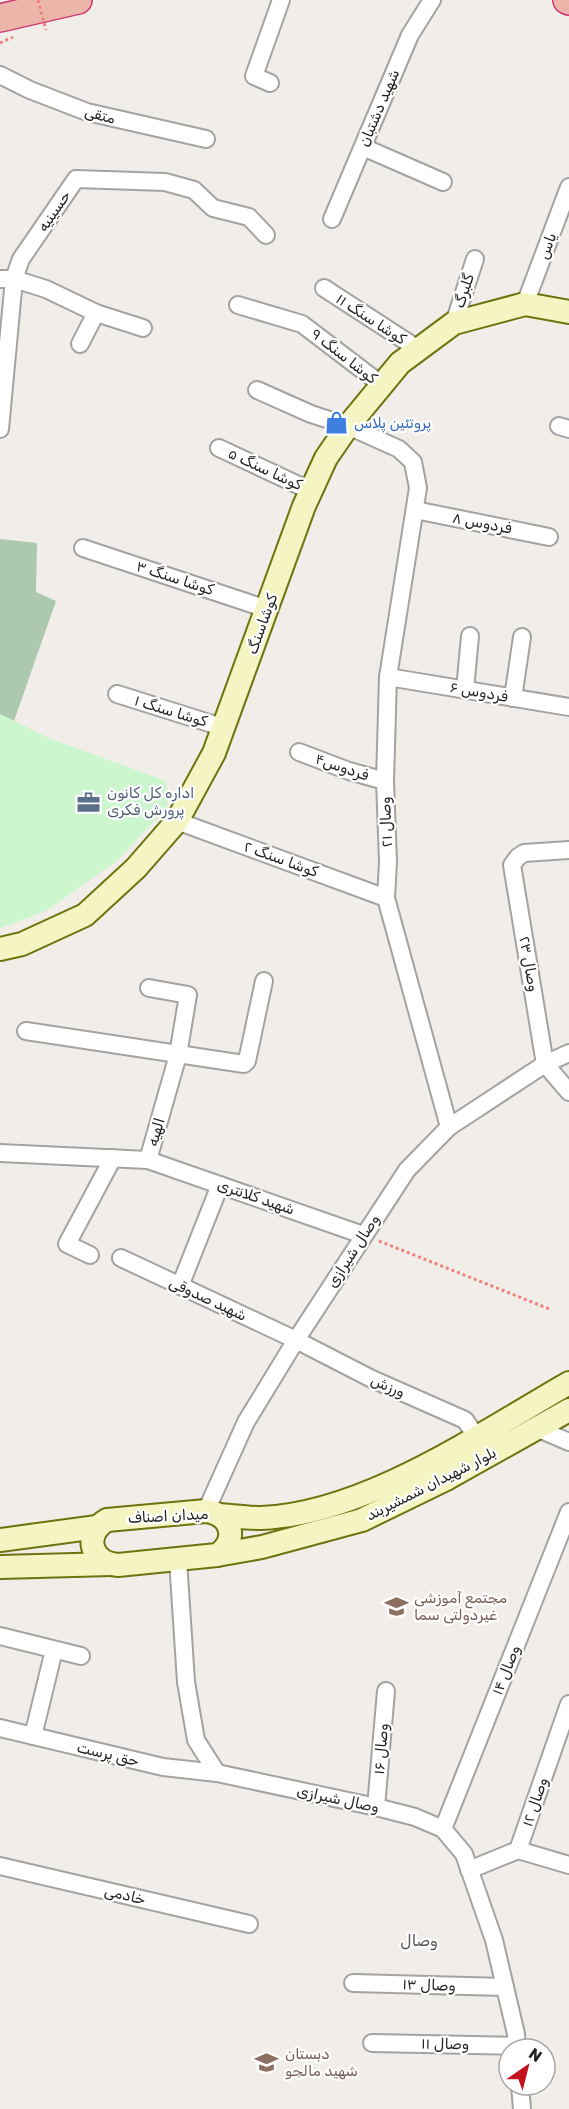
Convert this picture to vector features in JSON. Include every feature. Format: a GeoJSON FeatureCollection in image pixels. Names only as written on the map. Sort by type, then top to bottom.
{"type":"FeatureCollection","features":[{"type":"Feature","properties":{"kind":"highway"},"geometry":{"type":"LineString","coordinates":[[0,18],[78,0]]}},
{"type":"Feature","properties":{"kind":"main road"},"geometry":{"type":"LineString","coordinates":[[525,304],[569,312]]}},
{"type":"Feature","properties":{"kind":"main road","name":"کوشاسنگ"},"geometry":{"type":"LineString","coordinates":[[0,949],[21,944],[85,915],[136,868],[177,821],[225,728],[311,491],[326,458],[348,426],[400,363],[454,323],[525,304]]}},
{"type":"Feature","properties":{"kind":"main road","name":"بلوار شهیدان شمشیربند"},"geometry":{"type":"LineString","coordinates":[[212,1513],[260,1518],[307,1512],[396,1481],[569,1383]]}},
{"type":"Feature","properties":{"kind":"main road","name":"بلوار شهیدان شمشیربند"},"geometry":{"type":"LineString","coordinates":[[217,1555],[262,1547],[362,1520],[448,1478],[569,1410]]}},
{"type":"Feature","properties":{"kind":"main road","name":"میدان اصناف"},"geometry":{"type":"LineString","coordinates":[[97,1527],[114,1519],[212,1513],[229,1525],[230,1539],[227,1546],[217,1555]]}},
{"type":"Feature","properties":{"kind":"main road"},"geometry":{"type":"LineString","coordinates":[[0,1540],[97,1527]]}},
{"type":"Feature","properties":{"kind":"main road"},"geometry":{"type":"LineString","coordinates":[[97,1527],[92,1539],[94,1552],[104,1562],[111,1564]]}},
{"type":"Feature","properties":{"kind":"main road"},"geometry":{"type":"LineString","coordinates":[[0,1567],[111,1564],[217,1555]]}},
{"type":"Feature","properties":{"kind":"street"},"geometry":{"type":"LineString","coordinates":[[270,83],[254,76],[280,0]]}},
{"type":"Feature","properties":{"kind":"street","name":"شهید دشتبان"},"geometry":{"type":"LineString","coordinates":[[332,219],[410,35],[432,0]]}},
{"type":"Feature","properties":{"kind":"street","name":"متقی"},"geometry":{"type":"LineString","coordinates":[[0,75],[30,90],[87,112],[206,140]]}},
{"type":"Feature","properties":{"kind":"street"},"geometry":{"type":"LineString","coordinates":[[363,147],[443,183]]}},
{"type":"Feature","properties":{"kind":"street","name":"حسینیه"},"geometry":{"type":"LineString","coordinates":[[7,279],[76,179],[165,182],[194,190],[213,208],[249,217],[266,235]]}},
{"type":"Feature","properties":{"kind":"street","name":"یاس"},"geometry":{"type":"LineString","coordinates":[[525,304],[569,187]]}},
{"type":"Feature","properties":{"kind":"street","name":"گلبرگ"},"geometry":{"type":"LineString","coordinates":[[454,323],[475,259]]}},
{"type":"Feature","properties":{"kind":"street"},"geometry":{"type":"LineString","coordinates":[[0,429],[7,279],[46,289],[96,313],[143,328]]}},
{"type":"Feature","properties":{"kind":"street","name":"۱۱ کوشا سنگ"},"geometry":{"type":"LineString","coordinates":[[324,288],[418,349]]}},
{"type":"Feature","properties":{"kind":"street","name":"کوشا سنگ ۹"},"geometry":{"type":"LineString","coordinates":[[238,305],[302,324],[382,385]]}},
{"type":"Feature","properties":{"kind":"street"},"geometry":{"type":"LineString","coordinates":[[80,344],[96,313]]}},
{"type":"Feature","properties":{"kind":"street","name":"وصال ۲۱"},"geometry":{"type":"LineString","coordinates":[[257,390],[310,414],[348,426],[399,449],[413,462],[418,488],[388,677],[385,781],[388,862],[386,897],[449,1127]]}},
{"type":"Feature","properties":{"kind":"street","name":"کوشا سنگ ۵"},"geometry":{"type":"LineString","coordinates":[[219,448],[311,491]]}},
{"type":"Feature","properties":{"kind":"street","name":"فردوس ۸"},"geometry":{"type":"LineString","coordinates":[[415,510],[549,537]]}},
{"type":"Feature","properties":{"kind":"street","name":"کوشا سنگ ۳"},"geometry":{"type":"LineString","coordinates":[[83,548],[267,609]]}},
{"type":"Feature","properties":{"kind":"street"},"geometry":{"type":"LineString","coordinates":[[465,690],[470,636]]}},
{"type":"Feature","properties":{"kind":"street"},"geometry":{"type":"LineString","coordinates":[[513,698],[522,637]]}},
{"type":"Feature","properties":{"kind":"street","name":"فردوس ۶"},"geometry":{"type":"LineString","coordinates":[[388,677],[569,707]]}},
{"type":"Feature","properties":{"kind":"street","name":"کوشا سنگ ۱"},"geometry":{"type":"LineString","coordinates":[[117,694],[225,728]]}},
{"type":"Feature","properties":{"kind":"street","name":"فردوس۴"},"geometry":{"type":"LineString","coordinates":[[299,752],[349,771],[385,781]]}},
{"type":"Feature","properties":{"kind":"street","name":"کوشا سنگ ۲"},"geometry":{"type":"LineString","coordinates":[[177,821],[386,897]]}},
{"type":"Feature","properties":{"kind":"street","name":"وصال ۲۳"},"geometry":{"type":"LineString","coordinates":[[545,1064],[512,865],[524,853],[569,850]]}},
{"type":"Feature","properties":{"kind":"street"},"geometry":{"type":"LineString","coordinates":[[26,1030],[244,1064],[247,1061],[264,981]]}},
{"type":"Feature","properties":{"kind":"street","name":"الهیه"},"geometry":{"type":"LineString","coordinates":[[0,1153],[148,1160],[178,1055],[188,995],[149,988]]}},
{"type":"Feature","properties":{"kind":"street","name":"وصال شیرازی"},"geometry":{"type":"LineString","coordinates":[[212,1513],[246,1422],[363,1235],[407,1170],[449,1127],[545,1064],[569,1053]]}},
{"type":"Feature","properties":{"kind":"street"},"geometry":{"type":"LineString","coordinates":[[545,1064],[569,1092]]}},
{"type":"Feature","properties":{"kind":"street"},"geometry":{"type":"LineString","coordinates":[[90,1255],[67,1244],[113,1158]]}},
{"type":"Feature","properties":{"kind":"street","name":"شهید کلانتری"},"geometry":{"type":"LineString","coordinates":[[148,1160],[363,1235]]}},
{"type":"Feature","properties":{"kind":"street"},"geometry":{"type":"LineString","coordinates":[[180,1286],[220,1185]]}},
{"type":"Feature","properties":{"kind":"street","name":"شهید صدوقی"},"geometry":{"type":"LineString","coordinates":[[121,1258],[296,1340]]}},
{"type":"Feature","properties":{"kind":"street","name":"ورزش"},"geometry":{"type":"LineString","coordinates":[[296,1340],[372,1379],[465,1420],[476,1436]]}},
{"type":"Feature","properties":{"kind":"street"},"geometry":{"type":"LineString","coordinates":[[536,1428],[569,1442]]}},
{"type":"Feature","properties":{"kind":"street","name":"وصال ۱۴"},"geometry":{"type":"LineString","coordinates":[[443,1829],[569,1512]]}},
{"type":"Feature","properties":{"kind":"street"},"geometry":{"type":"LineString","coordinates":[[178,1560],[186,1682],[196,1740],[217,1773]]}},
{"type":"Feature","properties":{"kind":"street"},"geometry":{"type":"LineString","coordinates":[[0,1636],[81,1656]]}},
{"type":"Feature","properties":{"kind":"street"},"geometry":{"type":"LineString","coordinates":[[33,1736],[54,1650]]}},
{"type":"Feature","properties":{"kind":"street","name":"وصال ۱۶"},"geometry":{"type":"LineString","coordinates":[[376,1807],[386,1691]]}},
{"type":"Feature","properties":{"kind":"street","name":"وصال ۱۲"},"geometry":{"type":"LineString","coordinates":[[518,1850],[564,1736],[569,1704]]}},
{"type":"Feature","properties":{"kind":"street","name":"حق پرست"},"geometry":{"type":"LineString","coordinates":[[0,1728],[163,1767],[217,1773]]}},
{"type":"Feature","properties":{"kind":"street","name":"وصال شیرازی"},"geometry":{"type":"LineString","coordinates":[[217,1773],[376,1807],[415,1817],[443,1829],[464,1854],[494,1940],[516,2037]]}},
{"type":"Feature","properties":{"kind":"street"},"geometry":{"type":"LineString","coordinates":[[469,1870],[518,1850],[569,1865]]}},
{"type":"Feature","properties":{"kind":"street","name":"خادمی"},"geometry":{"type":"LineString","coordinates":[[0,1866],[249,1924]]}},
{"type":"Feature","properties":{"kind":"street","name":"وصال ۱۳"},"geometry":{"type":"LineString","coordinates":[[353,1983],[505,1988]]}},
{"type":"Feature","properties":{"kind":"street","name":"وصال ۱۱"},"geometry":{"type":"LineString","coordinates":[[372,2043],[497,2047]]}},
{"type":"Feature","properties":{"kind":"path"},"geometry":{"type":"LineString","coordinates":[[38,0],[46,30]]}},
{"type":"Feature","properties":{"kind":"path"},"geometry":{"type":"LineString","coordinates":[[363,1235],[552,1310]]}},
{"type":"Feature","properties":{"kind":"green space"},"geometry":{"type":"Polygon","coordinates":[[[0,539],[37,543],[36,592],[56,601],[14,721],[0,714],[0,539]]]}},
{"type":"Feature","properties":{"kind":"green space"},"geometry":{"type":"Polygon","coordinates":[[[0,714],[51,739],[166,781],[168,806],[118,860],[46,911],[0,928],[0,714]]]}},
{"type":"Feature","properties":{"kind":"place","name":"پروتئین پلاس"},"geometry":{"type":"Point","coordinates":[336,423]}},
{"type":"Feature","properties":{"kind":"place","name":"اداره کل کانون پرورش فکری"},"geometry":{"type":"Point","coordinates":[89,802]}},
{"type":"Feature","properties":{"kind":"place","name":"مجتمع آموزشی غیردولتی سما"},"geometry":{"type":"Point","coordinates":[396,1607]}},
{"type":"Feature","properties":{"kind":"place","name":"دبستان شهید مالجو"},"geometry":{"type":"Point","coordinates":[267,2063]}},
{"type":"Feature","properties":{"kind":"district","name":"وصال"},"geometry":{"type":"Point","coordinates":[419,1940]}}]}
